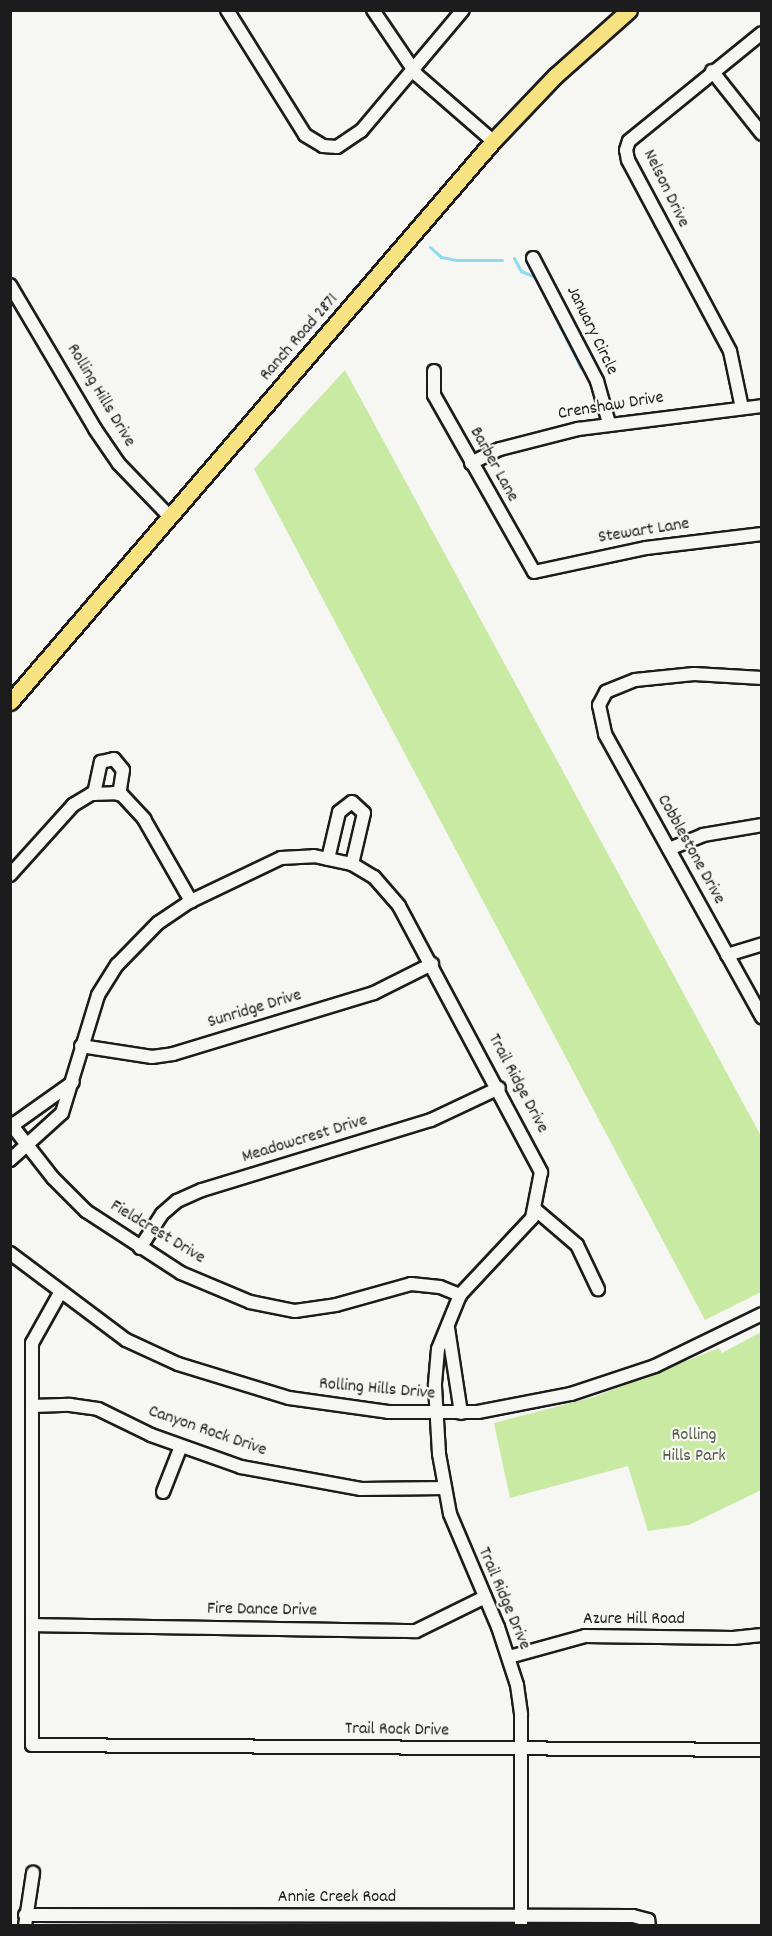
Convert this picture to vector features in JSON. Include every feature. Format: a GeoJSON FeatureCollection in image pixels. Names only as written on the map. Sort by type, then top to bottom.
{"type":"FeatureCollection","features":[{"type":"Feature","properties":{"kind":"main road","name":"Ranch Road 2871"},"geometry":{"type":"LineString","coordinates":[[10,702],[494,141],[555,76],[629,10]]}},
{"type":"Feature","properties":{"kind":"street"},"geometry":{"type":"LineString","coordinates":[[227,10],[281,103],[305,135],[323,146],[337,147],[352,140],[463,10]]}},
{"type":"Feature","properties":{"kind":"street"},"geometry":{"type":"LineString","coordinates":[[373,10],[412,69],[494,141]]}},
{"type":"Feature","properties":{"kind":"street","name":"Nelson Drive"},"geometry":{"type":"LineString","coordinates":[[742,408],[730,351],[626,150],[629,141],[712,71],[762,33]]}},
{"type":"Feature","properties":{"kind":"street"},"geometry":{"type":"LineString","coordinates":[[712,71],[762,134]]}},
{"type":"Feature","properties":{"kind":"street","name":"January Circle"},"geometry":{"type":"LineString","coordinates":[[533,258],[597,381],[609,423]]}},
{"type":"Feature","properties":{"kind":"street","name":"Rolling Hills Drive"},"geometry":{"type":"LineString","coordinates":[[10,285],[95,429],[119,464],[170,517]]}},
{"type":"Feature","properties":{"kind":"street","name":"Barber Lane"},"geometry":{"type":"LineString","coordinates":[[434,371],[434,394],[534,572]]}},
{"type":"Feature","properties":{"kind":"street","name":"Crenshaw Drive"},"geometry":{"type":"LineString","coordinates":[[471,463],[537,437],[609,423],[762,406]]}},
{"type":"Feature","properties":{"kind":"street","name":"Stewart Lane"},"geometry":{"type":"LineString","coordinates":[[534,572],[646,549],[762,534]]}},
{"type":"Feature","properties":{"kind":"street","name":"Cobblestone Drive"},"geometry":{"type":"LineString","coordinates":[[762,678],[669,675],[635,680],[602,697],[599,705],[605,734],[762,1017]]}},
{"type":"Feature","properties":{"kind":"street"},"geometry":{"type":"LineString","coordinates":[[94,794],[101,762],[114,759],[123,770],[119,794]]}},
{"type":"Feature","properties":{"kind":"street"},"geometry":{"type":"LineString","coordinates":[[10,875],[73,805],[94,794],[119,794],[144,819],[191,901]]}},
{"type":"Feature","properties":{"kind":"street"},"geometry":{"type":"LineString","coordinates":[[328,859],[339,812],[352,802],[364,813],[352,864]]}},
{"type":"Feature","properties":{"kind":"street"},"geometry":{"type":"LineString","coordinates":[[669,849],[703,835],[762,825]]}},
{"type":"Feature","properties":{"kind":"street","name":"Trail Ridge Drive"},"geometry":{"type":"LineString","coordinates":[[10,1160],[63,1113],[98,995],[117,965],[158,923],[191,901],[281,858],[328,859],[352,864],[374,877],[399,906],[539,1162],[541,1185],[536,1210],[513,1242],[460,1295],[438,1349],[436,1414],[445,1488],[460,1543],[509,1656],[521,1714],[521,1921]]}},
{"type":"Feature","properties":{"kind":"street"},"geometry":{"type":"LineString","coordinates":[[727,955],[762,944]]}},
{"type":"Feature","properties":{"kind":"street","name":"Sunridge Drive"},"geometry":{"type":"LineString","coordinates":[[81,1046],[152,1057],[173,1054],[374,993],[432,964]]}},
{"type":"Feature","properties":{"kind":"street"},"geometry":{"type":"LineString","coordinates":[[11,1125],[73,1082]]}},
{"type":"Feature","properties":{"kind":"street","name":"Meadowcrest Drive"},"geometry":{"type":"LineString","coordinates":[[140,1248],[162,1214],[177,1202],[202,1190],[431,1120],[499,1088]]}},
{"type":"Feature","properties":{"kind":"street","name":"Fieldcrest Drive"},"geometry":{"type":"LineString","coordinates":[[11,1125],[86,1211],[181,1273],[250,1302],[295,1311],[336,1305],[411,1284],[440,1287],[460,1295]]}},
{"type":"Feature","properties":{"kind":"street"},"geometry":{"type":"LineString","coordinates":[[536,1210],[577,1245],[598,1289]]}},
{"type":"Feature","properties":{"kind":"street","name":"Rolling Hills Drive"},"geometry":{"type":"LineString","coordinates":[[10,1253],[60,1293],[126,1340],[233,1383],[338,1407],[436,1414],[525,1405],[622,1379],[762,1314]]}},
{"type":"Feature","properties":{"kind":"street"},"geometry":{"type":"LineString","coordinates":[[32,1625],[32,1343],[60,1293]]}},
{"type":"Feature","properties":{"kind":"street","name":"Trail Ridge Drive"},"geometry":{"type":"LineString","coordinates":[[448,1328],[461,1413]]}},
{"type":"Feature","properties":{"kind":"street","name":"Canyon Rock Drive"},"geometry":{"type":"LineString","coordinates":[[32,1406],[70,1405],[98,1409],[181,1446],[241,1467],[361,1489],[445,1488]]}},
{"type":"Feature","properties":{"kind":"street"},"geometry":{"type":"LineString","coordinates":[[164,1492],[181,1446]]}},
{"type":"Feature","properties":{"kind":"street","name":"Fire Dance Drive"},"geometry":{"type":"LineString","coordinates":[[32,1625],[416,1631],[485,1597]]}},
{"type":"Feature","properties":{"kind":"street","name":"Trail Rock Drive"},"geometry":{"type":"LineString","coordinates":[[32,1625],[32,1745],[521,1751],[762,1750]]}},
{"type":"Feature","properties":{"kind":"street","name":"Azure Hill Road"},"geometry":{"type":"LineString","coordinates":[[509,1656],[585,1636],[733,1638],[762,1635]]}},
{"type":"Feature","properties":{"kind":"street"},"geometry":{"type":"LineString","coordinates":[[25,1920],[33,1873]]}},
{"type":"Feature","properties":{"kind":"street","name":"Annie Creek Road"},"geometry":{"type":"LineString","coordinates":[[25,1920],[521,1921],[633,1916],[648,1923]]}},
{"type":"Feature","properties":{"kind":"green space"},"geometry":{"type":"Polygon","coordinates":[[[345,370],[761,1136],[761,1292],[705,1320],[254,469],[345,370]]]}},
{"type":"Feature","properties":{"kind":"green space","name":"Rolling Hills Park"},"geometry":{"type":"Polygon","coordinates":[[[761,1332],[761,1490],[689,1525],[648,1531],[628,1466],[510,1498],[494,1423],[594,1397],[719,1348],[722,1353],[761,1332]]]}},
{"type":"Feature","properties":{"kind":"waterway"},"geometry":{"type":"LineString","coordinates":[[430,247],[441,257],[456,260],[502,260]]}},
{"type":"Feature","properties":{"kind":"waterway"},"geometry":{"type":"LineString","coordinates":[[514,258],[521,271],[535,277],[581,368]]}}]}
